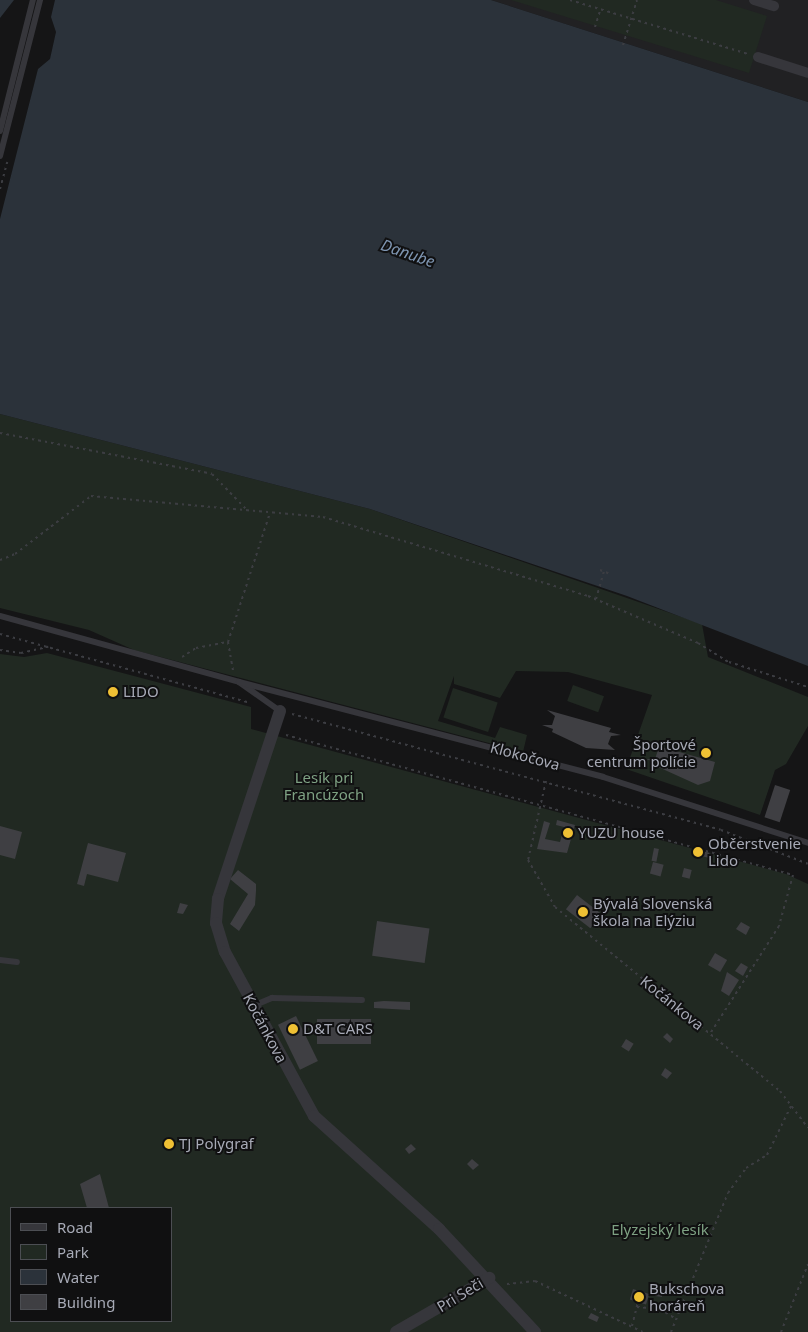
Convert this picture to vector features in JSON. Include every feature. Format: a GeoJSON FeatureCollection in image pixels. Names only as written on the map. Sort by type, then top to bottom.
{"type":"FeatureCollection","features":[{"type":"Feature","properties":{"kind":"street"},"geometry":{"type":"LineString","coordinates":[[754,0],[774,6]]}},
{"type":"Feature","properties":{"kind":"street"},"geometry":{"type":"LineString","coordinates":[[758,57],[808,73]]}},
{"type":"Feature","properties":{"kind":"street","name":"Kočánkova"},"geometry":{"type":"LineString","coordinates":[[280,711],[233,843],[215,917],[225,952],[314,1116],[492,1282]]}},
{"type":"Feature","properties":{"kind":"street","name":"Pri Seči"},"geometry":{"type":"LineString","coordinates":[[396,1332],[492,1282],[535,1332]]}},
{"type":"Feature","properties":{"kind":"lane"},"geometry":{"type":"LineString","coordinates":[[0,131],[33,0]]}},
{"type":"Feature","properties":{"kind":"lane"},"geometry":{"type":"LineString","coordinates":[[0,156],[40,0]]}},
{"type":"Feature","properties":{"kind":"lane","name":"Klokočova"},"geometry":{"type":"LineString","coordinates":[[0,616],[172,664],[603,777],[808,843]]}},
{"type":"Feature","properties":{"kind":"lane"},"geometry":{"type":"LineString","coordinates":[[237,681],[280,711]]}},
{"type":"Feature","properties":{"kind":"lane"},"geometry":{"type":"LineString","coordinates":[[0,960],[17,962]]}},
{"type":"Feature","properties":{"kind":"lane"},"geometry":{"type":"LineString","coordinates":[[253,1006],[272,998],[362,1000]]}},
{"type":"Feature","properties":{"kind":"path"},"geometry":{"type":"LineString","coordinates":[[570,0],[758,57]]}},
{"type":"Feature","properties":{"kind":"path"},"geometry":{"type":"LineString","coordinates":[[623,45],[637,0]]}},
{"type":"Feature","properties":{"kind":"path"},"geometry":{"type":"LineString","coordinates":[[595,28],[600,10]]}},
{"type":"Feature","properties":{"kind":"path"},"geometry":{"type":"LineString","coordinates":[[0,434],[212,474],[247,510]]}},
{"type":"Feature","properties":{"kind":"path"},"geometry":{"type":"LineString","coordinates":[[0,560],[15,554],[91,496],[323,518],[596,599],[698,643],[729,662],[808,687]]}},
{"type":"Feature","properties":{"kind":"path"},"geometry":{"type":"LineString","coordinates":[[237,681],[228,642],[270,513]]}},
{"type":"Feature","properties":{"kind":"path"},"geometry":{"type":"LineString","coordinates":[[600,570],[608,572]]}},
{"type":"Feature","properties":{"kind":"path"},"geometry":{"type":"LineString","coordinates":[[596,599],[604,571]]}},
{"type":"Feature","properties":{"kind":"path"},"geometry":{"type":"LineString","coordinates":[[0,634],[261,706]]}},
{"type":"Feature","properties":{"kind":"path"},"geometry":{"type":"LineString","coordinates":[[172,664],[196,648],[228,642]]}},
{"type":"Feature","properties":{"kind":"path"},"geometry":{"type":"LineString","coordinates":[[0,650],[21,653],[50,647]]}},
{"type":"Feature","properties":{"kind":"path","name":"Klokočova"},"geometry":{"type":"LineString","coordinates":[[280,711],[546,780],[721,830],[808,864]]}},
{"type":"Feature","properties":{"kind":"path"},"geometry":{"type":"LineString","coordinates":[[275,728],[793,875],[779,926],[710,1034]]}},
{"type":"Feature","properties":{"kind":"path","name":"Kočánkova"},"geometry":{"type":"LineString","coordinates":[[546,780],[528,860],[555,907],[780,1091],[808,1128]]}},
{"type":"Feature","properties":{"kind":"path"},"geometry":{"type":"LineString","coordinates":[[671,1332],[728,1193],[746,1168],[767,1155],[791,1106]]}},
{"type":"Feature","properties":{"kind":"path"},"geometry":{"type":"LineString","coordinates":[[781,1332],[808,1264]]}},
{"type":"Feature","properties":{"kind":"path"},"geometry":{"type":"LineString","coordinates":[[492,1282],[535,1281],[643,1332]]}},
{"type":"Feature","properties":{"kind":"path"},"geometry":{"type":"LineString","coordinates":[[632,1326],[638,1302]]}},
{"type":"Feature","properties":{"kind":"path"},"geometry":{"type":"LineString","coordinates":[[637,1307],[660,1309],[676,1320]]}},
{"type":"Feature","properties":{"kind":"shaded area"},"geometry":{"type":"Polygon","coordinates":[[[491,0],[808,0],[808,102],[491,0]]]}},
{"type":"Feature","properties":{"kind":"green space"},"geometry":{"type":"Polygon","coordinates":[[[511,0],[716,0],[767,16],[749,73],[511,0]]]}},
{"type":"Feature","properties":{"kind":"green space"},"geometry":{"type":"Polygon","coordinates":[[[0,414],[370,509],[702,624],[708,657],[808,697],[808,726],[786,764],[775,770],[760,815],[626,769],[652,695],[568,672],[516,671],[500,698],[454,684],[454,676],[438,721],[495,738],[500,727],[527,735],[523,752],[134,650],[89,630],[0,608],[0,414]]]}},
{"type":"Feature","properties":{"kind":"green space"},"geometry":{"type":"Polygon","coordinates":[[[47,653],[251,707],[251,729],[786,874],[808,884],[808,1332],[0,1332],[0,654],[24,657],[47,653]]]}},
{"type":"Feature","properties":{"kind":"green space"},"geometry":{"type":"Polygon","coordinates":[[[573,685],[604,696],[598,712],[567,701],[573,685]]]}},
{"type":"Feature","properties":{"kind":"green space"},"geometry":{"type":"Polygon","coordinates":[[[453,688],[498,703],[488,732],[443,717],[453,688]]]}},
{"type":"Feature","properties":{"kind":"water","name":"Danube"},"geometry":{"type":"Polygon","coordinates":[[[0,0],[491,0],[808,102],[808,666],[627,596],[370,509],[0,414],[0,0]]]}},
{"type":"Feature","properties":{"kind":"pier"},"geometry":{"type":"Polygon","coordinates":[[[14,0],[55,0],[51,17],[56,32],[50,59],[38,69],[0,219],[0,18],[14,0]]]}},
{"type":"Feature","properties":{"kind":"building"},"geometry":{"type":"Polygon","coordinates":[[[547,710],[611,728],[609,732],[621,735],[611,736],[608,744],[615,750],[586,748],[552,732],[553,729],[542,725],[552,725],[555,716],[547,710]]]}},
{"type":"Feature","properties":{"kind":"building"},"geometry":{"type":"Polygon","coordinates":[[[651,744],[715,762],[710,781],[698,785],[656,766],[657,763],[646,759],[655,759],[658,750],[651,744]]]}},
{"type":"Feature","properties":{"kind":"building"},"geometry":{"type":"Polygon","coordinates":[[[775,785],[790,790],[780,822],[764,817],[775,785]]]}},
{"type":"Feature","properties":{"kind":"building","name":"YUZU house"},"geometry":{"type":"Polygon","coordinates":[[[557,820],[575,825],[567,853],[537,849],[544,821],[550,823],[545,839],[560,842],[564,827],[556,825],[557,820]]]}},
{"type":"Feature","properties":{"kind":"building"},"geometry":{"type":"Polygon","coordinates":[[[0,826],[22,832],[15,859],[0,855],[0,826]]]}},
{"type":"Feature","properties":{"kind":"building"},"geometry":{"type":"Polygon","coordinates":[[[88,843],[126,853],[118,882],[87,874],[84,886],[77,884],[88,843]]]}},
{"type":"Feature","properties":{"kind":"building"},"geometry":{"type":"Polygon","coordinates":[[[654,848],[659,849],[656,862],[652,861],[654,848]]]}},
{"type":"Feature","properties":{"kind":"building"},"geometry":{"type":"Polygon","coordinates":[[[693,849],[710,853],[708,858],[692,854],[693,849]]]}},
{"type":"Feature","properties":{"kind":"building"},"geometry":{"type":"Polygon","coordinates":[[[653,862],[664,865],[661,876],[650,874],[653,862]]]}},
{"type":"Feature","properties":{"kind":"building"},"geometry":{"type":"Polygon","coordinates":[[[684,868],[692,870],[690,879],[682,877],[684,868]]]}},
{"type":"Feature","properties":{"kind":"building"},"geometry":{"type":"Polygon","coordinates":[[[238,870],[256,884],[255,905],[239,931],[230,924],[248,894],[230,879],[238,870]]]}},
{"type":"Feature","properties":{"kind":"building","name":"Bývalá Slovenská škola na Elýziu"},"geometry":{"type":"Polygon","coordinates":[[[577,895],[601,914],[590,928],[566,909],[577,895]]]}},
{"type":"Feature","properties":{"kind":"building"},"geometry":{"type":"Polygon","coordinates":[[[180,903],[188,905],[183,914],[177,913],[180,903]]]}},
{"type":"Feature","properties":{"kind":"building"},"geometry":{"type":"Polygon","coordinates":[[[377,921],[429,928],[425,963],[372,956],[377,921]]]}},
{"type":"Feature","properties":{"kind":"building"},"geometry":{"type":"Polygon","coordinates":[[[741,922],[750,927],[746,935],[736,929],[741,922]]]}},
{"type":"Feature","properties":{"kind":"building"},"geometry":{"type":"Polygon","coordinates":[[[715,953],[727,960],[720,972],[708,965],[715,953]]]}},
{"type":"Feature","properties":{"kind":"building"},"geometry":{"type":"Polygon","coordinates":[[[741,963],[748,967],[743,976],[735,971],[741,963]]]}},
{"type":"Feature","properties":{"kind":"building"},"geometry":{"type":"Polygon","coordinates":[[[727,972],[739,980],[729,996],[721,991],[727,972]]]}},
{"type":"Feature","properties":{"kind":"building"},"geometry":{"type":"Polygon","coordinates":[[[374,1002],[410,1002],[410,1010],[374,1008],[374,1002]]]}},
{"type":"Feature","properties":{"kind":"building"},"geometry":{"type":"Polygon","coordinates":[[[296,1016],[318,1061],[300,1070],[278,1025],[296,1016]]]}},
{"type":"Feature","properties":{"kind":"building"},"geometry":{"type":"Polygon","coordinates":[[[317,1019],[371,1019],[371,1044],[317,1044],[317,1019]]]}},
{"type":"Feature","properties":{"kind":"building"},"geometry":{"type":"Polygon","coordinates":[[[667,1033],[673,1039],[670,1043],[663,1037],[667,1033]]]}},
{"type":"Feature","properties":{"kind":"building"},"geometry":{"type":"Polygon","coordinates":[[[626,1039],[634,1044],[629,1051],[621,1047],[626,1039]]]}},
{"type":"Feature","properties":{"kind":"building"},"geometry":{"type":"Polygon","coordinates":[[[665,1068],[672,1073],[667,1079],[661,1075],[665,1068]]]}},
{"type":"Feature","properties":{"kind":"building"},"geometry":{"type":"Polygon","coordinates":[[[411,1144],[416,1149],[409,1154],[405,1149],[411,1144]]]}},
{"type":"Feature","properties":{"kind":"building"},"geometry":{"type":"Polygon","coordinates":[[[472,1159],[479,1165],[473,1170],[467,1164],[472,1159]]]}},
{"type":"Feature","properties":{"kind":"building"},"geometry":{"type":"Polygon","coordinates":[[[100,1174],[109,1207],[87,1207],[80,1184],[100,1174]]]}},
{"type":"Feature","properties":{"kind":"building","name":"Bukschova horáreň"},"geometry":{"type":"Polygon","coordinates":[[[633,1289],[649,1294],[646,1304],[630,1300],[633,1289]]]}},
{"type":"Feature","properties":{"kind":"building"},"geometry":{"type":"Polygon","coordinates":[[[657,1289],[663,1290],[662,1297],[655,1296],[657,1289]]]}},
{"type":"Feature","properties":{"kind":"building"},"geometry":{"type":"Polygon","coordinates":[[[591,1313],[599,1317],[597,1322],[588,1318],[591,1313]]]}},
{"type":"Feature","properties":{"kind":"place","name":"LIDO"},"geometry":{"type":"Point","coordinates":[113,692]}},
{"type":"Feature","properties":{"kind":"place","name":"Športové centrum polície"},"geometry":{"type":"Point","coordinates":[706,753]}},
{"type":"Feature","properties":{"kind":"place","name":"YUZU house"},"geometry":{"type":"Point","coordinates":[568,833]}},
{"type":"Feature","properties":{"kind":"place","name":"Občerstvenie Lido"},"geometry":{"type":"Point","coordinates":[698,852]}},
{"type":"Feature","properties":{"kind":"place","name":"Bývalá Slovenská škola na Elýziu"},"geometry":{"type":"Point","coordinates":[583,912]}},
{"type":"Feature","properties":{"kind":"place","name":"D&T CARS"},"geometry":{"type":"Point","coordinates":[293,1029]}},
{"type":"Feature","properties":{"kind":"place","name":"TJ Polygraf"},"geometry":{"type":"Point","coordinates":[169,1144]}},
{"type":"Feature","properties":{"kind":"place","name":"Bukschova horáreň"},"geometry":{"type":"Point","coordinates":[639,1297]}},
{"type":"Feature","properties":{"kind":"park label","name":"Lesík pri Francúzoch"},"geometry":{"type":"Point","coordinates":[324,786]}},
{"type":"Feature","properties":{"kind":"park label","name":"Elyzejský lesík"},"geometry":{"type":"Point","coordinates":[660,1230]}}]}
